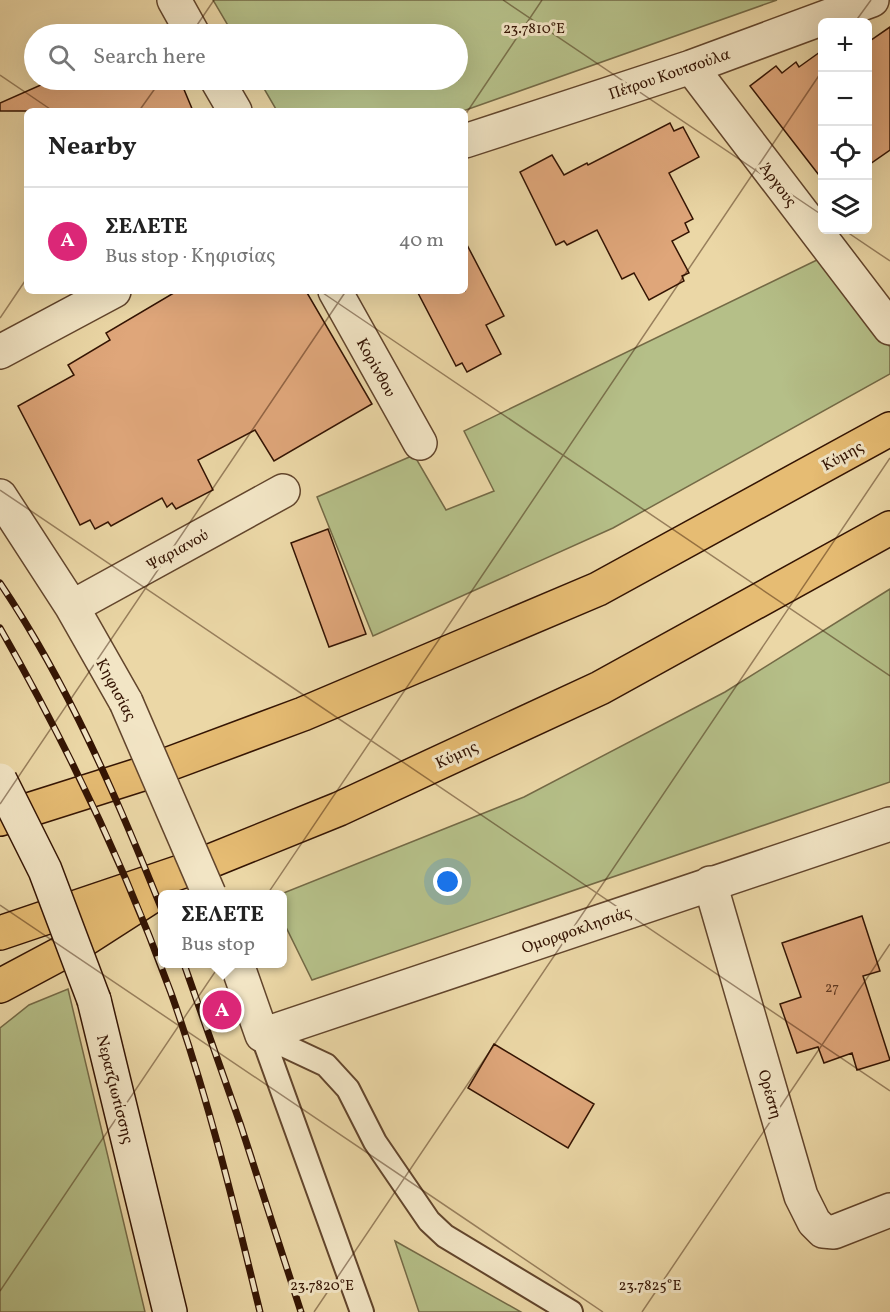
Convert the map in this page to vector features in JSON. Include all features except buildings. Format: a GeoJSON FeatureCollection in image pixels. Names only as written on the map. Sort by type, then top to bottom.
{"type":"FeatureCollection","features":[{"type":"Feature","properties":{"kind":"main road","name":"Κύμης"},"geometry":{"type":"LineString","coordinates":[[0,819],[142,774],[303,714],[598,589],[890,429]]}},
{"type":"Feature","properties":{"kind":"main road","name":"Κύμης"},"geometry":{"type":"LineString","coordinates":[[165,890],[203,880],[339,809],[600,688],[890,528]]}},
{"type":"Feature","properties":{"kind":"main road"},"geometry":{"type":"LineString","coordinates":[[0,794],[142,774]]}},
{"type":"Feature","properties":{"kind":"main road"},"geometry":{"type":"LineString","coordinates":[[184,890],[203,880]]}},
{"type":"Feature","properties":{"kind":"main road","name":"Κύμης"},"geometry":{"type":"LineString","coordinates":[[0,933],[158,892]]}},
{"type":"Feature","properties":{"kind":"main road"},"geometry":{"type":"LineString","coordinates":[[0,986],[158,903]]}},
{"type":"Feature","properties":{"kind":"street"},"geometry":{"type":"LineString","coordinates":[[174,0],[187,24]]}},
{"type":"Feature","properties":{"kind":"street","name":"Πέτρου Κουτσούλα"},"geometry":{"type":"LineString","coordinates":[[468,140],[691,67],[872,0]]}},
{"type":"Feature","properties":{"kind":"street","name":"Άργους"},"geometry":{"type":"LineString","coordinates":[[691,67],[890,328]]}},
{"type":"Feature","properties":{"kind":"street"},"geometry":{"type":"LineString","coordinates":[[223,90],[233,108]]}},
{"type":"Feature","properties":{"kind":"street"},"geometry":{"type":"LineString","coordinates":[[0,352],[108,294]]}},
{"type":"Feature","properties":{"kind":"street","name":"Κορίνθου"},"geometry":{"type":"LineString","coordinates":[[336,294],[420,442]]}},
{"type":"Feature","properties":{"kind":"street","name":"Ψαριανού"},"geometry":{"type":"LineString","coordinates":[[72,607],[283,491]]}},
{"type":"Feature","properties":{"kind":"street","name":"Κηφισίας"},"geometry":{"type":"LineString","coordinates":[[0,496],[72,607],[126,702],[203,880]]}},
{"type":"Feature","properties":{"kind":"street","name":"Νερατζιωτίσσης"},"geometry":{"type":"LineString","coordinates":[[0,780],[45,870],[94,1000],[170,1312]]}},
{"type":"Feature","properties":{"kind":"street","name":"Ομορφοκλησιάς"},"geometry":{"type":"LineString","coordinates":[[262,1035],[890,824]]}},
{"type":"Feature","properties":{"kind":"street","name":"Ορέστη"},"geometry":{"type":"LineString","coordinates":[[710,883],[801,1196],[814,1222],[823,1231],[834,1232],[890,1210]]}},
{"type":"Feature","properties":{"kind":"street"},"geometry":{"type":"LineString","coordinates":[[239,968],[262,1035]]}},
{"type":"Feature","properties":{"kind":"lane"},"geometry":{"type":"LineString","coordinates":[[262,1035],[362,1312]]}},
{"type":"Feature","properties":{"kind":"lane"},"geometry":{"type":"LineString","coordinates":[[262,1035],[326,1065],[348,1089],[375,1142],[429,1221],[445,1236],[571,1312]]}},
{"type":"Feature","properties":{"kind":"green space"},"geometry":{"type":"Polygon","coordinates":[[[213,0],[777,0],[468,109],[275,108],[265,90],[468,90],[468,24],[227,24],[213,0]]]}},
{"type":"Feature","properties":{"kind":"green space"},"geometry":{"type":"Polygon","coordinates":[[[819,259],[890,347],[890,374],[613,528],[373,636],[317,497],[414,455],[446,510],[494,491],[464,431],[819,259]]]}},
{"type":"Feature","properties":{"kind":"green space"},"geometry":{"type":"Polygon","coordinates":[[[890,589],[890,782],[312,980],[287,929],[287,892],[524,797],[725,692],[890,589]]]}},
{"type":"Feature","properties":{"kind":"green space"},"geometry":{"type":"Polygon","coordinates":[[[68,989],[145,1312],[0,1312],[0,1028],[29,1005],[68,989]]]}},
{"type":"Feature","properties":{"kind":"green space"},"geometry":{"type":"Polygon","coordinates":[[[395,1241],[521,1312],[419,1312],[395,1241]]]}},
{"type":"Feature","properties":{"kind":"railway"},"geometry":{"type":"LineString","coordinates":[[0,583],[48,661],[90,742],[158,900]]}},
{"type":"Feature","properties":{"kind":"railway"},"geometry":{"type":"LineString","coordinates":[[0,628],[49,717],[93,807],[158,959]]}},
{"type":"Feature","properties":{"kind":"railway"},"geometry":{"type":"LineString","coordinates":[[161,968],[209,1111],[260,1312]]}},
{"type":"Feature","properties":{"kind":"railway"},"geometry":{"type":"LineString","coordinates":[[185,968],[241,1126],[301,1312]]}},
{"type":"Feature","properties":{"kind":"place","name":"ΣΕΛΕΤΕ"},"geometry":{"type":"Point","coordinates":[222,1010]}}]}
